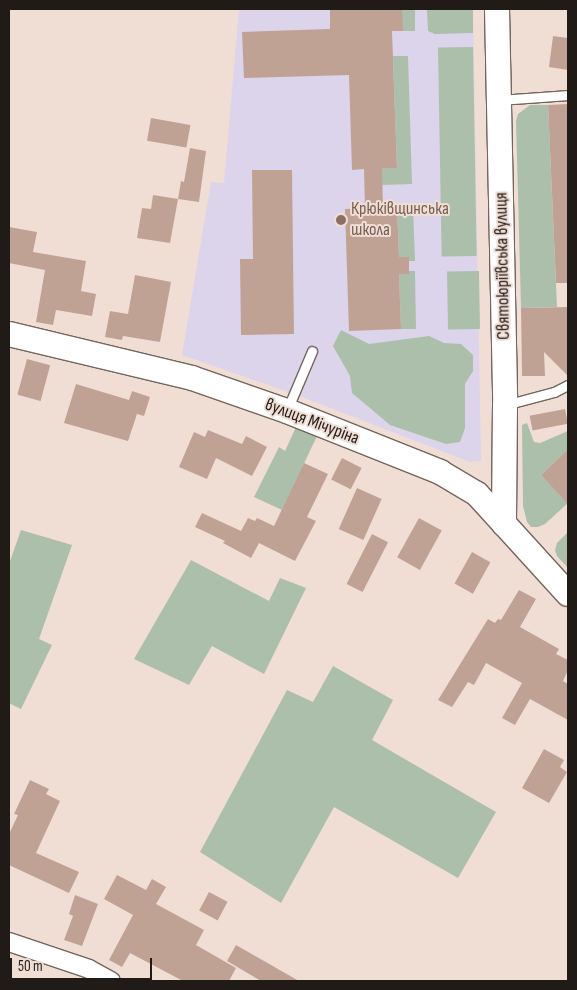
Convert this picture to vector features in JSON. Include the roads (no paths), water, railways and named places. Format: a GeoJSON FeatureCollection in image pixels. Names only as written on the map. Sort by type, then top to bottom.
{"type":"FeatureCollection","features":[{"type":"Feature","properties":{"kind":"street","name":"Святоюріївська вулиця"},"geometry":{"type":"LineString","coordinates":[[497,9],[505,405],[504,524]]}},
{"type":"Feature","properties":{"kind":"street","name":"вулиця Мічуріна"},"geometry":{"type":"LineString","coordinates":[[9,334],[192,378],[287,410],[440,472],[477,494],[568,594]]}},
{"type":"Feature","properties":{"kind":"street"},"geometry":{"type":"LineString","coordinates":[[9,942],[89,968],[111,981]]}},
{"type":"Feature","properties":{"kind":"lane"},"geometry":{"type":"LineString","coordinates":[[500,100],[568,95]]}},
{"type":"Feature","properties":{"kind":"lane"},"geometry":{"type":"LineString","coordinates":[[287,410],[312,352]]}},
{"type":"Feature","properties":{"kind":"lane"},"geometry":{"type":"LineString","coordinates":[[505,405],[554,392],[568,385]]}},
{"type":"Feature","properties":{"kind":"place","name":"Крюківщинська школа"},"geometry":{"type":"Point","coordinates":[341,220]}}]}
